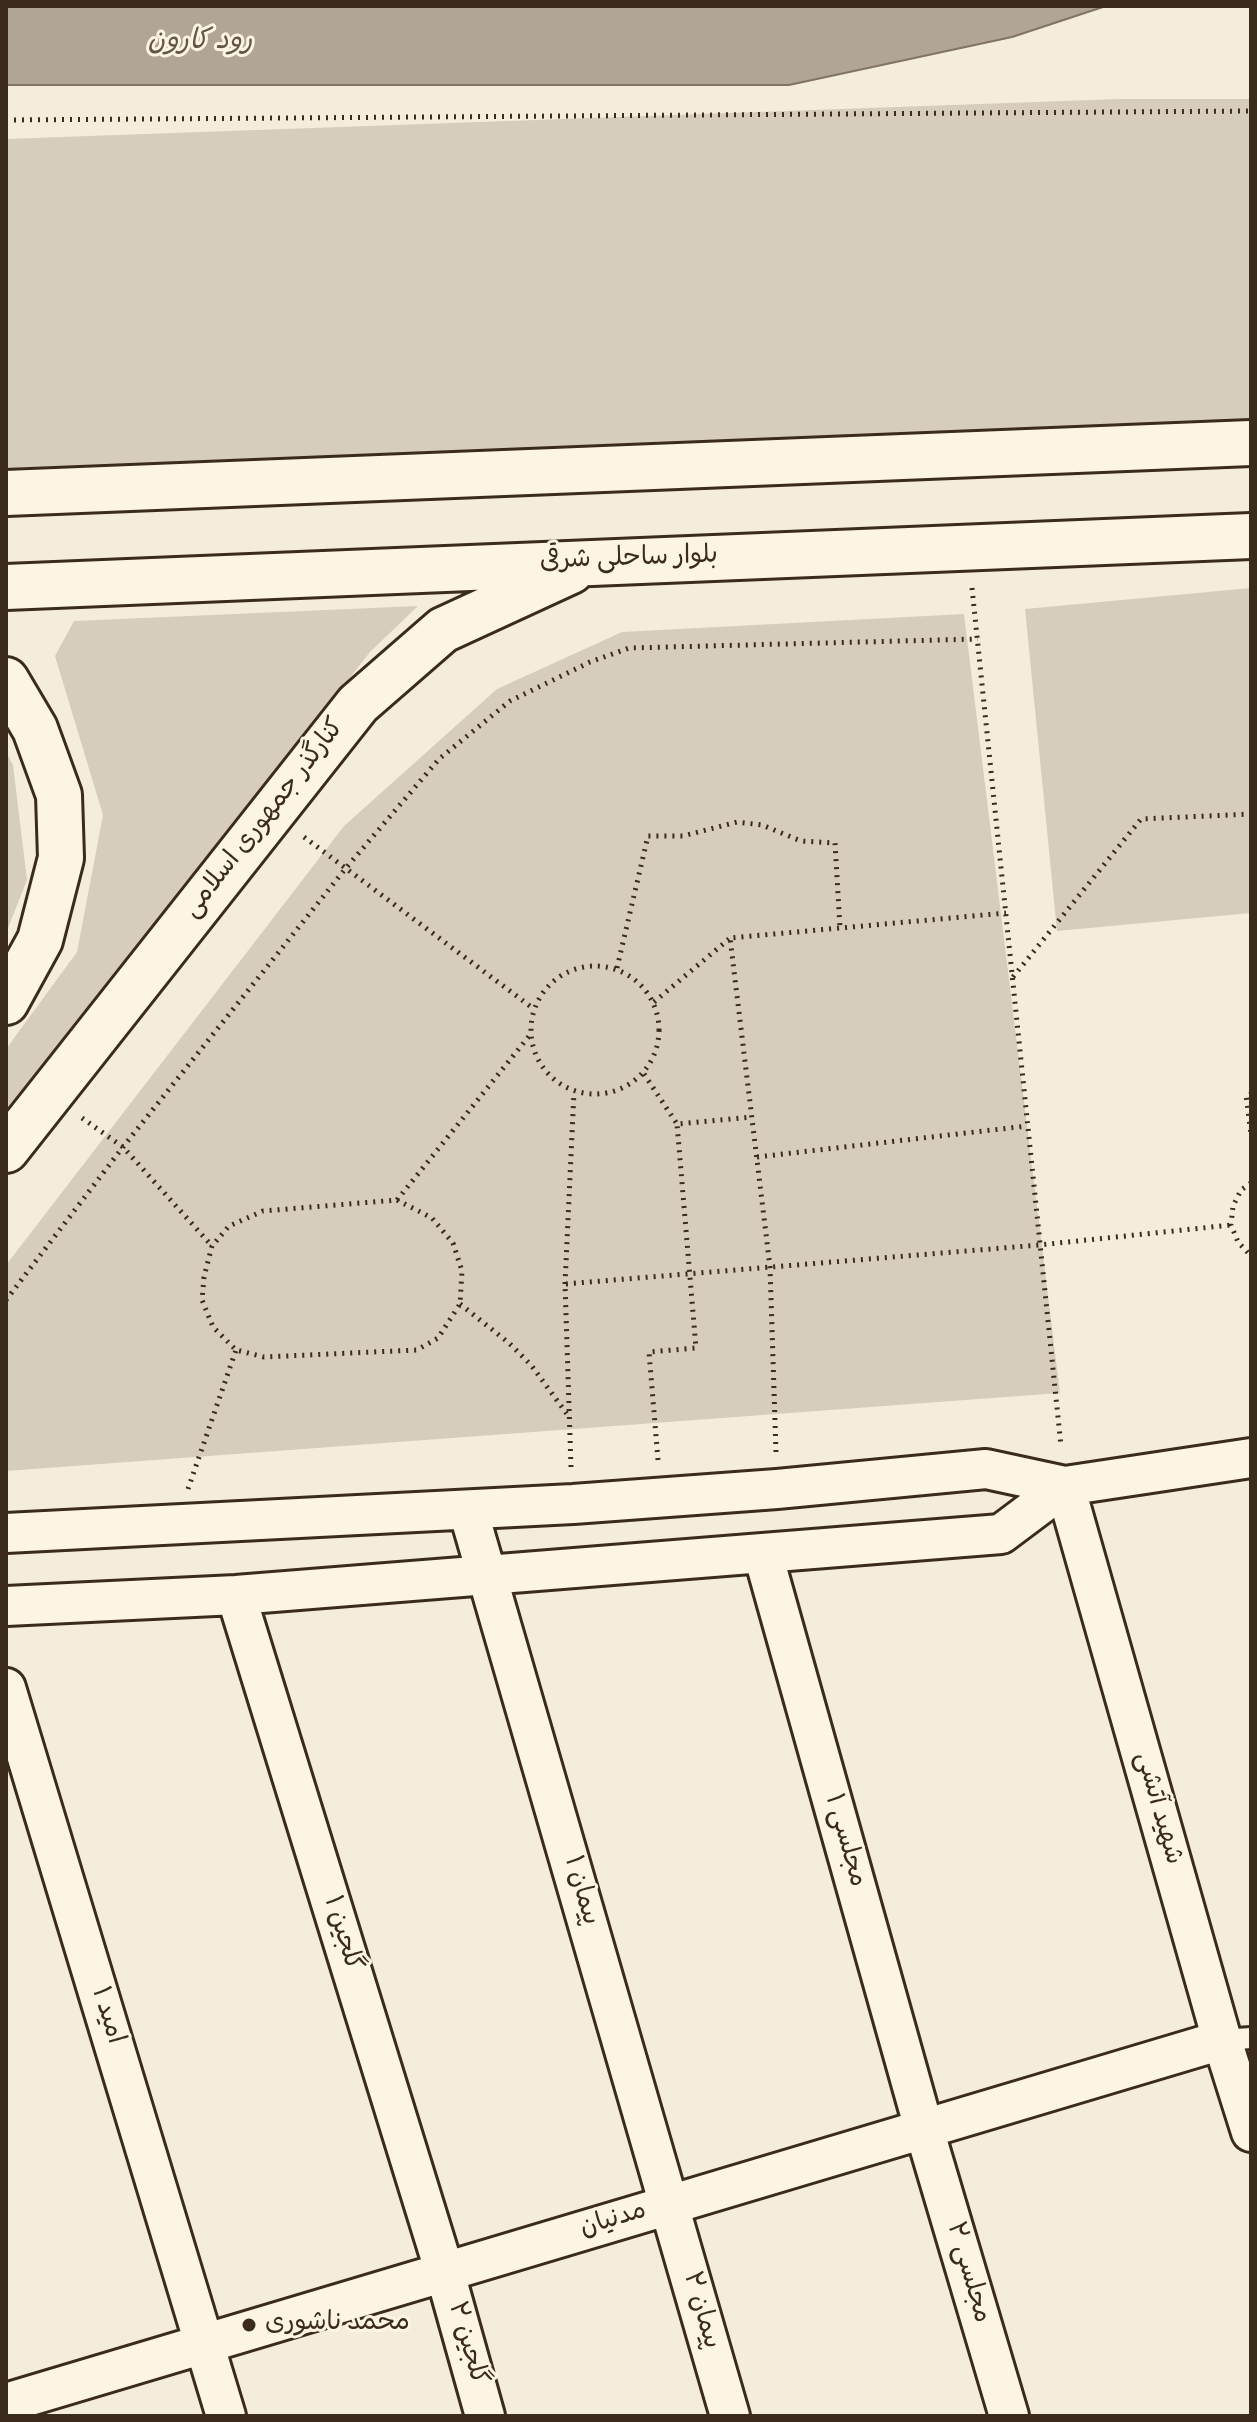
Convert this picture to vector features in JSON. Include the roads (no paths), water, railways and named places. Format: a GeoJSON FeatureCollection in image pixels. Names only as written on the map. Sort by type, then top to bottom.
{"type":"FeatureCollection","features":[{"type":"Feature","properties":{"kind":"main road"},"geometry":{"type":"LineString","coordinates":[[6,493],[1251,443]]}},
{"type":"Feature","properties":{"kind":"main road","name":"بلوار ساحلی شرقی"},"geometry":{"type":"LineString","coordinates":[[6,587],[1251,536]]}},
{"type":"Feature","properties":{"kind":"main road","name":"کنارگذر جمهوری اسلامی"},"geometry":{"type":"LineString","coordinates":[[6,1150],[358,704],[443,630],[588,563]]}},
{"type":"Feature","properties":{"kind":"main road"},"geometry":{"type":"LineString","coordinates":[[6,680],[35,729],[59,795],[61,858],[40,940],[6,1002]]}},
{"type":"Feature","properties":{"kind":"street"},"geometry":{"type":"LineString","coordinates":[[6,1533],[573,1504],[986,1469],[1065,1486],[1251,1458]]}},
{"type":"Feature","properties":{"kind":"street"},"geometry":{"type":"LineString","coordinates":[[6,1606],[236,1595],[489,1577],[1001,1534],[1065,1486]]}},
{"type":"Feature","properties":{"kind":"street","name":"شهید آتشی"},"geometry":{"type":"LineString","coordinates":[[1065,1486],[1236,2039],[1251,2132]]}},
{"type":"Feature","properties":{"kind":"street","name":"پیمان ۱"},"geometry":{"type":"LineString","coordinates":[[468,1510],[668,2206]]}},
{"type":"Feature","properties":{"kind":"street","name":"مجلسی ۱"},"geometry":{"type":"LineString","coordinates":[[763,1554],[924,2129]]}},
{"type":"Feature","properties":{"kind":"street","name":"گلجین ۱"},"geometry":{"type":"LineString","coordinates":[[236,1595],[445,2273]]}},
{"type":"Feature","properties":{"kind":"street","name":"امید ۱"},"geometry":{"type":"LineString","coordinates":[[6,1688],[226,2416]]}},
{"type":"Feature","properties":{"kind":"street","name":"مدنیان"},"geometry":{"type":"LineString","coordinates":[[6,2403],[1236,2039]]}},
{"type":"Feature","properties":{"kind":"street","name":"مجلسی ۲"},"geometry":{"type":"LineString","coordinates":[[924,2129],[1009,2416]]}},
{"type":"Feature","properties":{"kind":"street","name":"پیمان ۲"},"geometry":{"type":"LineString","coordinates":[[668,2206],[730,2416]]}},
{"type":"Feature","properties":{"kind":"street","name":"گلجین ۲"},"geometry":{"type":"LineString","coordinates":[[445,2273],[485,2416]]}},
{"type":"Feature","properties":{"kind":"water","name":"رود کارون"},"geometry":{"type":"Polygon","coordinates":[[[6,6],[1106,6],[1012,37],[789,85],[6,85],[6,6]]]}},
{"type":"Feature","properties":{"kind":"place","name":"محمد ناشوری"},"geometry":{"type":"Point","coordinates":[249,2325]}}]}
